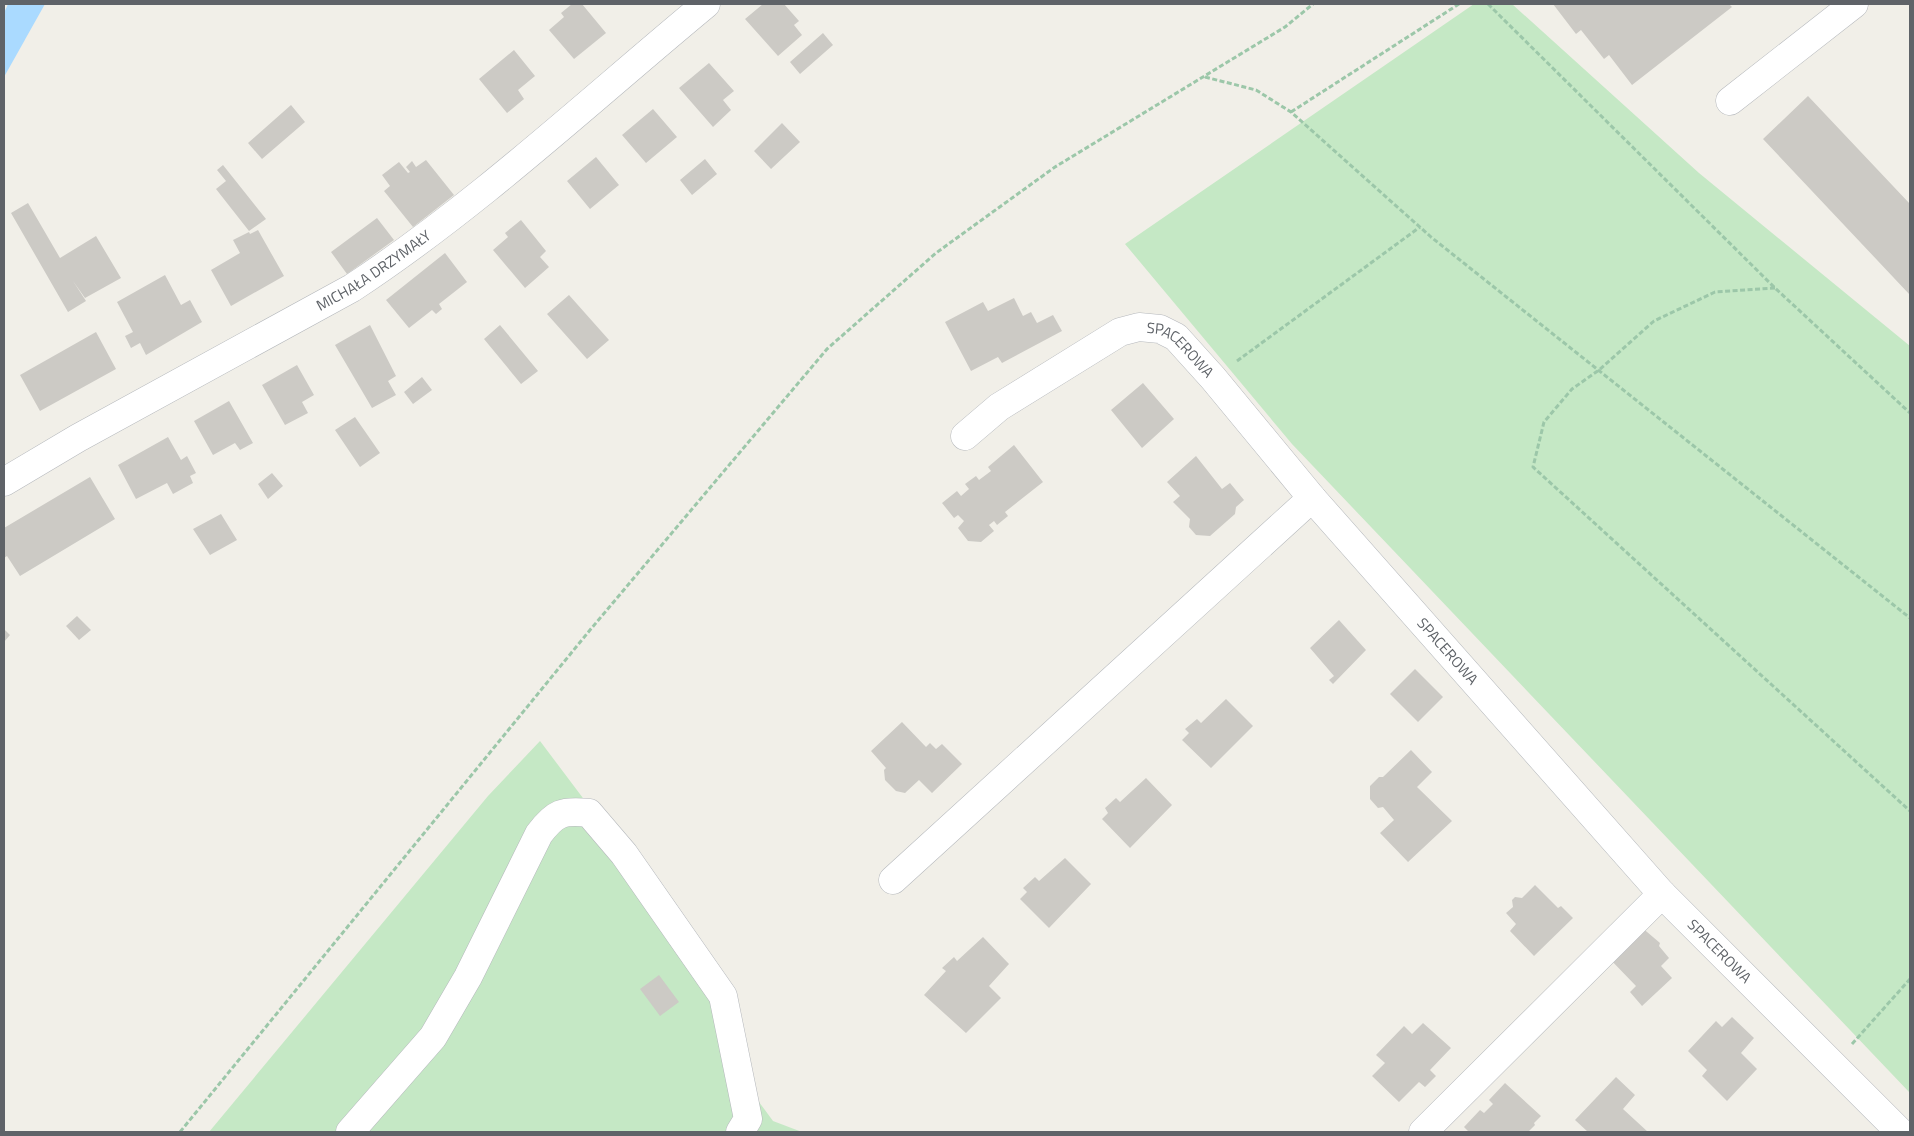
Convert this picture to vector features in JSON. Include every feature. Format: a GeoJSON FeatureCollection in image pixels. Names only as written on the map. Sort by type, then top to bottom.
{"type":"FeatureCollection","features":[{"type":"Feature","properties":{"kind":"street","name":"MICHAŁA DRZYMAŁY"},"geometry":{"type":"LineString","coordinates":[[4,482],[78,438],[345,292],[390,263],[592,102],[706,4]]}},
{"type":"Feature","properties":{"kind":"street"},"geometry":{"type":"LineString","coordinates":[[1730,101],[1835,9]]}},
{"type":"Feature","properties":{"kind":"street","name":"SPACEROWA"},"geometry":{"type":"LineString","coordinates":[[965,436],[999,407],[1120,332],[1139,327],[1160,329],[1176,337],[1213,378],[1312,498],[1662,894],[1900,1132]]}},
{"type":"Feature","properties":{"kind":"street"},"geometry":{"type":"LineString","coordinates":[[893,880],[1312,498]]}},
{"type":"Feature","properties":{"kind":"street"},"geometry":{"type":"LineString","coordinates":[[350,1132],[433,1037],[468,976],[539,834],[549,820],[567,810],[589,813],[624,854],[723,996],[748,1119],[740,1132]]}},
{"type":"Feature","properties":{"kind":"street"},"geometry":{"type":"LineString","coordinates":[[1423,1132],[1662,894]]}},
{"type":"Feature","properties":{"kind":"path"},"geometry":{"type":"LineString","coordinates":[[180,1132],[590,630],[827,349],[936,253],[1047,172],[1285,27],[1313,4]]}},
{"type":"Feature","properties":{"kind":"path"},"geometry":{"type":"LineString","coordinates":[[1291,112],[1460,4]]}},
{"type":"Feature","properties":{"kind":"path"},"geometry":{"type":"LineString","coordinates":[[1488,4],[1775,288],[1910,413]]}},
{"type":"Feature","properties":{"kind":"path"},"geometry":{"type":"LineString","coordinates":[[1204,77],[1256,90],[1291,112],[1420,227],[1910,618]]}},
{"type":"Feature","properties":{"kind":"path"},"geometry":{"type":"LineString","coordinates":[[1213,378],[1420,227]]}},
{"type":"Feature","properties":{"kind":"path"},"geometry":{"type":"LineString","coordinates":[[1775,288],[1715,292],[1654,321],[1599,370],[1572,389],[1544,422],[1533,468],[1910,811]]}},
{"type":"Feature","properties":{"kind":"path"},"geometry":{"type":"LineString","coordinates":[[1832,1065],[1910,979]]}},
{"type":"Feature","properties":{"kind":"green space"},"geometry":{"type":"Polygon","coordinates":[[[1474,4],[1512,4],[1699,173],[1910,346],[1910,1093],[1292,444],[1125,244],[1474,4]]]}},
{"type":"Feature","properties":{"kind":"green space"},"geometry":{"type":"Polygon","coordinates":[[[540,741],[732,996],[756,1098],[773,1121],[802,1132],[209,1132],[488,796],[540,741]]]}},
{"type":"Feature","properties":{"kind":"water"},"geometry":{"type":"Polygon","coordinates":[[[8,4],[45,4],[4,77],[4,13],[8,4]]]}},
{"type":"Feature","properties":{"kind":"building"},"geometry":{"type":"Polygon","coordinates":[[[572,4],[582,4],[606,33],[574,59],[549,30],[564,17],[561,13],[572,4]]]}},
{"type":"Feature","properties":{"kind":"building"},"geometry":{"type":"Polygon","coordinates":[[[763,4],[784,4],[799,21],[794,25],[802,35],[778,56],[745,19],[763,4]]]}},
{"type":"Feature","properties":{"kind":"building"},"geometry":{"type":"Polygon","coordinates":[[[1553,4],[1729,4],[1732,7],[1632,85],[1609,55],[1604,59],[1581,30],[1576,34],[1553,4]]]}},
{"type":"Feature","properties":{"kind":"building"},"geometry":{"type":"Polygon","coordinates":[[[823,33],[833,45],[800,74],[790,62],[823,33]]]}},
{"type":"Feature","properties":{"kind":"building"},"geometry":{"type":"Polygon","coordinates":[[[514,50],[535,76],[518,90],[524,99],[507,113],[479,79],[514,50]]]}},
{"type":"Feature","properties":{"kind":"building"},"geometry":{"type":"Polygon","coordinates":[[[709,63],[734,91],[723,100],[731,110],[713,127],[679,88],[709,63]]]}},
{"type":"Feature","properties":{"kind":"building"},"geometry":{"type":"Polygon","coordinates":[[[1808,96],[1910,204],[1910,295],[1763,139],[1808,96]]]}},
{"type":"Feature","properties":{"kind":"building"},"geometry":{"type":"Polygon","coordinates":[[[291,105],[305,122],[262,159],[248,143],[291,105]]]}},
{"type":"Feature","properties":{"kind":"building"},"geometry":{"type":"Polygon","coordinates":[[[653,109],[677,137],[646,163],[622,135],[653,109]]]}},
{"type":"Feature","properties":{"kind":"building"},"geometry":{"type":"Polygon","coordinates":[[[782,123],[800,142],[771,169],[754,151],[782,123]]]}},
{"type":"Feature","properties":{"kind":"building"},"geometry":{"type":"Polygon","coordinates":[[[596,157],[619,185],[590,209],[567,181],[596,157]]]}},
{"type":"Feature","properties":{"kind":"building"},"geometry":{"type":"Polygon","coordinates":[[[705,159],[717,174],[692,195],[680,180],[705,159]]]}},
{"type":"Feature","properties":{"kind":"building"},"geometry":{"type":"Polygon","coordinates":[[[426,160],[454,195],[413,227],[384,191],[390,186],[382,175],[399,162],[408,173],[410,172],[406,167],[412,161],[416,167],[426,160]]]}},
{"type":"Feature","properties":{"kind":"building"},"geometry":{"type":"Polygon","coordinates":[[[223,165],[266,219],[249,231],[216,189],[226,181],[217,170],[223,165]]]}},
{"type":"Feature","properties":{"kind":"building"},"geometry":{"type":"Polygon","coordinates":[[[28,203],[60,258],[96,236],[121,278],[85,298],[73,281],[86,301],[68,312],[11,213],[28,203]]]}},
{"type":"Feature","properties":{"kind":"building"},"geometry":{"type":"Polygon","coordinates":[[[377,218],[394,240],[347,274],[331,252],[377,218]]]}},
{"type":"Feature","properties":{"kind":"building"},"geometry":{"type":"Polygon","coordinates":[[[521,220],[546,251],[540,257],[549,267],[525,288],[493,250],[508,237],[505,233],[521,220]]]}},
{"type":"Feature","properties":{"kind":"building"},"geometry":{"type":"Polygon","coordinates":[[[258,230],[284,276],[231,306],[211,270],[240,253],[233,240],[258,230]]]}},
{"type":"Feature","properties":{"kind":"building"},"geometry":{"type":"Polygon","coordinates":[[[445,253],[467,282],[439,304],[442,309],[436,314],[432,310],[409,328],[386,300],[445,253]]]}},
{"type":"Feature","properties":{"kind":"building"},"geometry":{"type":"Polygon","coordinates":[[[165,275],[181,305],[190,300],[202,322],[146,355],[140,343],[131,348],[125,336],[133,332],[117,302],[165,275]]]}},
{"type":"Feature","properties":{"kind":"building"},"geometry":{"type":"Polygon","coordinates":[[[569,295],[609,340],[587,359],[547,314],[569,295]]]}},
{"type":"Feature","properties":{"kind":"building"},"geometry":{"type":"Polygon","coordinates":[[[1014,298],[1023,316],[1031,312],[1037,323],[1053,315],[1062,331],[1002,363],[998,357],[971,371],[945,322],[983,302],[988,311],[1014,298]]]}},
{"type":"Feature","properties":{"kind":"building"},"geometry":{"type":"Polygon","coordinates":[[[370,325],[396,376],[388,381],[396,395],[372,408],[335,345],[370,325]]]}},
{"type":"Feature","properties":{"kind":"building"},"geometry":{"type":"Polygon","coordinates":[[[500,325],[538,371],[521,384],[484,339],[500,325]]]}},
{"type":"Feature","properties":{"kind":"building"},"geometry":{"type":"Polygon","coordinates":[[[96,332],[116,369],[40,411],[20,375],[96,332]]]}},
{"type":"Feature","properties":{"kind":"building"},"geometry":{"type":"Polygon","coordinates":[[[297,365],[314,395],[302,402],[308,413],[285,425],[262,385],[297,365]]]}},
{"type":"Feature","properties":{"kind":"building"},"geometry":{"type":"Polygon","coordinates":[[[422,377],[432,390],[413,404],[404,392],[422,377]]]}},
{"type":"Feature","properties":{"kind":"building"},"geometry":{"type":"Polygon","coordinates":[[[1143,383],[1174,419],[1142,448],[1111,410],[1143,383]]]}},
{"type":"Feature","properties":{"kind":"building"},"geometry":{"type":"Polygon","coordinates":[[[229,401],[253,443],[240,450],[235,443],[213,455],[194,421],[229,401]]]}},
{"type":"Feature","properties":{"kind":"building"},"geometry":{"type":"Polygon","coordinates":[[[355,417],[380,453],[360,467],[335,430],[355,417]]]}},
{"type":"Feature","properties":{"kind":"building"},"geometry":{"type":"Polygon","coordinates":[[[168,437],[181,460],[187,456],[196,473],[190,476],[193,483],[173,494],[167,483],[136,499],[118,465],[168,437]]]}},
{"type":"Feature","properties":{"kind":"building"},"geometry":{"type":"Polygon","coordinates":[[[1014,445],[1043,482],[1005,512],[1008,516],[997,525],[994,521],[989,525],[994,531],[981,542],[968,541],[958,528],[964,521],[958,515],[954,518],[942,503],[957,491],[961,496],[969,489],[965,484],[976,476],[979,480],[991,471],[988,467],[1014,445]]]}},
{"type":"Feature","properties":{"kind":"building"},"geometry":{"type":"Polygon","coordinates":[[[1196,456],[1222,489],[1230,483],[1244,500],[1236,507],[1235,514],[1210,536],[1196,535],[1189,527],[1190,519],[1173,502],[1180,496],[1167,482],[1196,456]]]}},
{"type":"Feature","properties":{"kind":"building"},"geometry":{"type":"Polygon","coordinates":[[[272,473],[283,486],[268,499],[258,484],[272,473]]]}},
{"type":"Feature","properties":{"kind":"building"},"geometry":{"type":"Polygon","coordinates":[[[90,477],[115,519],[20,576],[7,556],[4,558],[4,528],[90,477]]]}},
{"type":"Feature","properties":{"kind":"building"},"geometry":{"type":"Polygon","coordinates":[[[221,514],[237,540],[210,555],[193,529],[221,514]]]}},
{"type":"Feature","properties":{"kind":"building"},"geometry":{"type":"Polygon","coordinates":[[[77,616],[91,630],[79,640],[66,626],[77,616]]]}},
{"type":"Feature","properties":{"kind":"building"},"geometry":{"type":"Polygon","coordinates":[[[1339,620],[1366,650],[1333,684],[1329,680],[1334,676],[1310,648],[1339,620]]]}},
{"type":"Feature","properties":{"kind":"building"},"geometry":{"type":"Polygon","coordinates":[[[4,629],[10,635],[4,642],[4,629]]]}},
{"type":"Feature","properties":{"kind":"building"},"geometry":{"type":"Polygon","coordinates":[[[1415,669],[1443,697],[1418,722],[1390,694],[1415,669]]]}},
{"type":"Feature","properties":{"kind":"building"},"geometry":{"type":"Polygon","coordinates":[[[1226,699],[1253,726],[1211,768],[1182,740],[1189,733],[1185,729],[1197,719],[1201,723],[1226,699]]]}},
{"type":"Feature","properties":{"kind":"building"},"geometry":{"type":"Polygon","coordinates":[[[902,722],[926,747],[930,743],[936,749],[942,744],[962,764],[932,793],[919,780],[905,793],[896,791],[885,780],[884,770],[886,768],[871,751],[902,722]]]}},
{"type":"Feature","properties":{"kind":"building"},"geometry":{"type":"Polygon","coordinates":[[[1411,750],[1432,772],[1417,787],[1452,821],[1408,862],[1380,833],[1394,820],[1383,807],[1378,808],[1370,799],[1370,786],[1379,777],[1383,777],[1411,750]]]}},
{"type":"Feature","properties":{"kind":"building"},"geometry":{"type":"Polygon","coordinates":[[[1146,778],[1172,805],[1130,848],[1102,819],[1108,813],[1105,808],[1116,798],[1120,802],[1146,778]]]}},
{"type":"Feature","properties":{"kind":"building"},"geometry":{"type":"Polygon","coordinates":[[[1065,858],[1091,884],[1049,928],[1020,899],[1027,892],[1023,888],[1035,877],[1039,881],[1065,858]]]}},
{"type":"Feature","properties":{"kind":"building"},"geometry":{"type":"Polygon","coordinates":[[[1535,885],[1558,908],[1561,906],[1573,918],[1534,956],[1510,931],[1516,924],[1506,913],[1513,907],[1512,900],[1515,897],[1522,898],[1535,885]]]}},
{"type":"Feature","properties":{"kind":"building"},"geometry":{"type":"Polygon","coordinates":[[[1640,926],[1660,943],[1659,946],[1669,958],[1661,966],[1672,978],[1642,1006],[1630,992],[1636,986],[1607,956],[1640,926]]]}},
{"type":"Feature","properties":{"kind":"building"},"geometry":{"type":"Polygon","coordinates":[[[983,937],[1009,964],[989,986],[1001,998],[966,1033],[924,995],[946,971],[942,968],[954,957],[957,961],[983,937]]]}},
{"type":"Feature","properties":{"kind":"building"},"geometry":{"type":"Polygon","coordinates":[[[659,975],[679,1002],[660,1016],[640,989],[659,975]]]}},
{"type":"Feature","properties":{"kind":"building"},"geometry":{"type":"Polygon","coordinates":[[[1732,1017],[1754,1038],[1741,1053],[1757,1069],[1727,1101],[1702,1076],[1707,1070],[1688,1051],[1716,1021],[1722,1027],[1732,1017]]]}},
{"type":"Feature","properties":{"kind":"building"},"geometry":{"type":"Polygon","coordinates":[[[1423,1023],[1451,1048],[1430,1070],[1436,1076],[1425,1087],[1419,1082],[1399,1102],[1372,1076],[1385,1063],[1376,1055],[1404,1026],[1412,1034],[1423,1023]]]}},
{"type":"Feature","properties":{"kind":"building"},"geometry":{"type":"Polygon","coordinates":[[[1616,1077],[1635,1095],[1623,1109],[1648,1132],[1588,1132],[1575,1120],[1616,1077]]]}},
{"type":"Feature","properties":{"kind":"building"},"geometry":{"type":"Polygon","coordinates":[[[1505,1083],[1541,1116],[1534,1123],[1535,1125],[1528,1132],[1469,1132],[1464,1127],[1480,1110],[1484,1113],[1493,1104],[1489,1100],[1505,1083]]]}}]}
